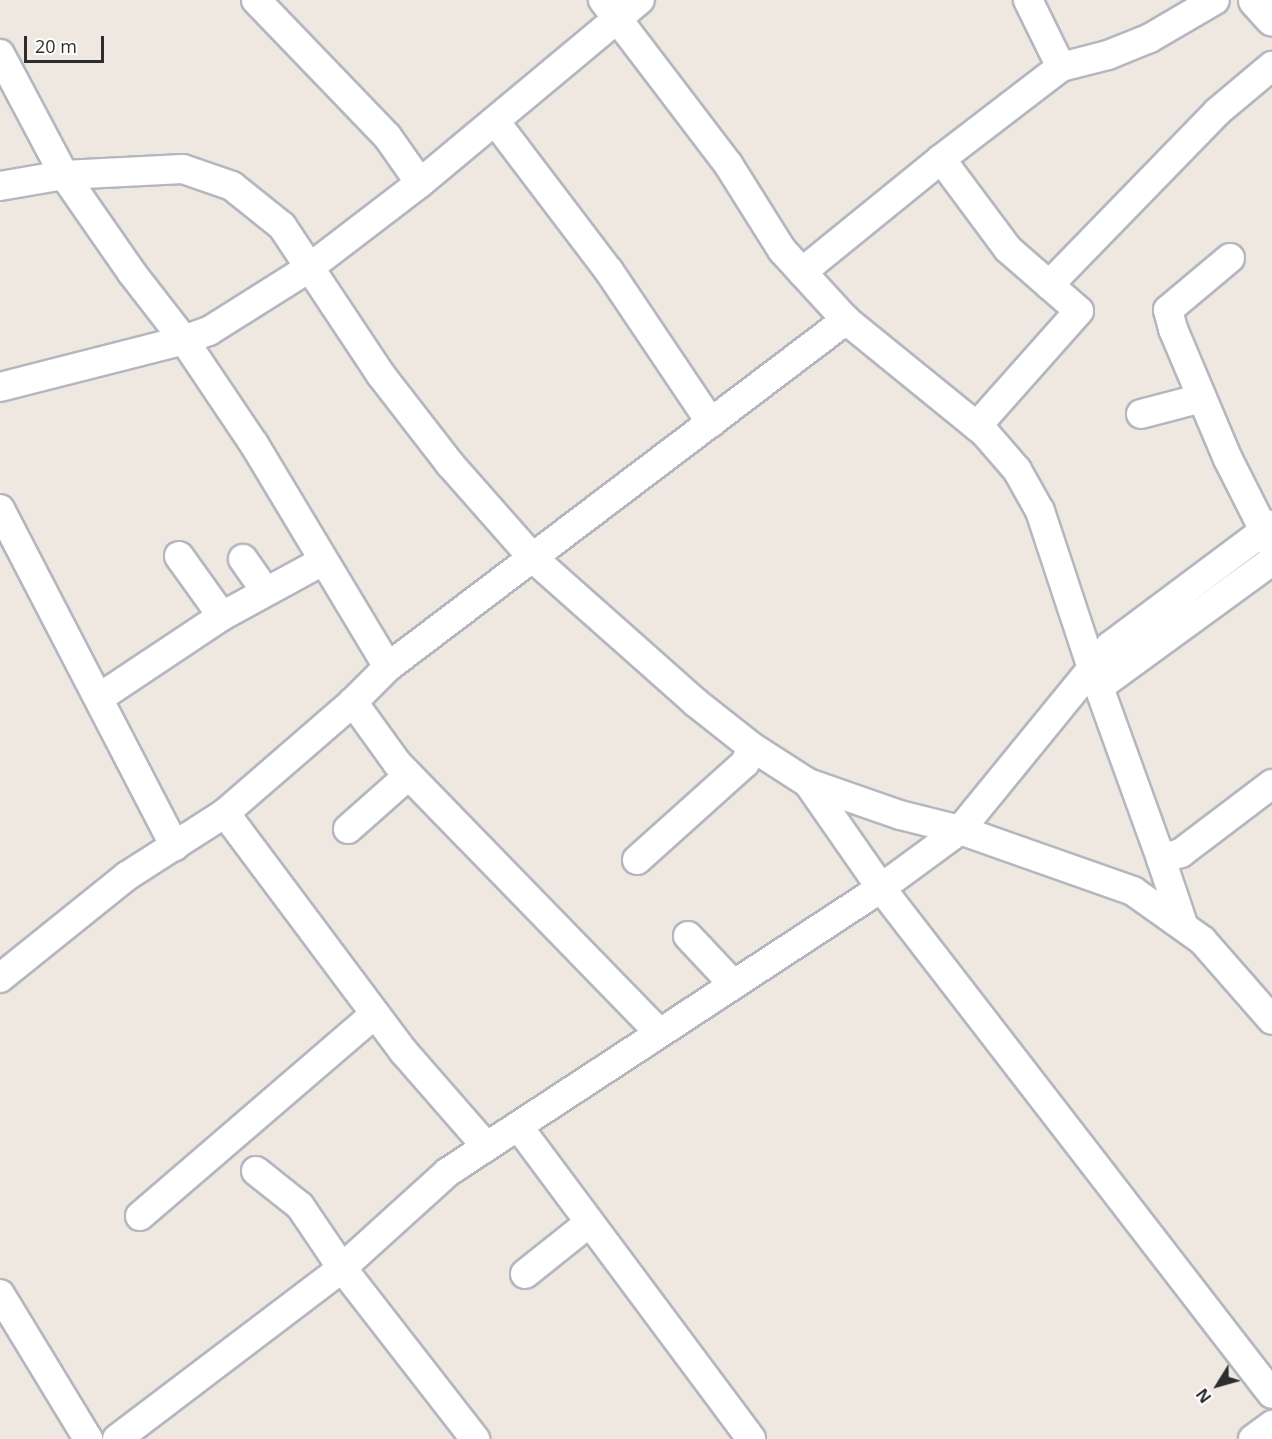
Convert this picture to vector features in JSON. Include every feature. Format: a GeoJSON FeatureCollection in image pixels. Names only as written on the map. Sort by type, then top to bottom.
{"type":"FeatureCollection","features":[{"type":"Feature","properties":{"kind":"main road"},"geometry":{"type":"LineString","coordinates":[[1255,0],[1272,19]]}},
{"type":"Feature","properties":{"kind":"street"},"geometry":{"type":"LineString","coordinates":[[256,0],[387,136],[420,183]]}},
{"type":"Feature","properties":{"kind":"street"},"geometry":{"type":"LineString","coordinates":[[0,387],[184,340],[209,331],[309,268],[420,183],[495,121],[610,9],[640,0]]}},
{"type":"Feature","properties":{"kind":"street"},"geometry":{"type":"LineString","coordinates":[[1028,0],[1061,67]]}},
{"type":"Feature","properties":{"kind":"street"},"geometry":{"type":"LineString","coordinates":[[802,272],[941,159],[1061,67],[1108,55],[1150,38],[1215,0]]}},
{"type":"Feature","properties":{"kind":"street"},"geometry":{"type":"LineString","coordinates":[[610,9],[728,164],[782,250],[846,320],[977,426],[1017,470],[1040,511],[1095,678],[1184,927]]}},
{"type":"Feature","properties":{"kind":"street"},"geometry":{"type":"LineString","coordinates":[[0,54],[64,175],[132,273],[184,340],[254,444],[388,667]]}},
{"type":"Feature","properties":{"kind":"street"},"geometry":{"type":"LineString","coordinates":[[1049,285],[1217,112],[1272,66]]}},
{"type":"Feature","properties":{"kind":"street"},"geometry":{"type":"LineString","coordinates":[[495,121],[609,271],[711,423]]}},
{"type":"Feature","properties":{"kind":"street"},"geometry":{"type":"LineString","coordinates":[[941,159],[1008,249],[1079,311],[977,426]]}},
{"type":"Feature","properties":{"kind":"street"},"geometry":{"type":"LineString","coordinates":[[0,186],[64,175],[183,170],[232,186],[282,226],[381,375],[436,447],[533,558],[695,702],[752,747],[808,783],[900,815],[960,830],[1133,891],[1202,940],[1272,1020]]}},
{"type":"Feature","properties":{"kind":"street"},"geometry":{"type":"LineString","coordinates":[[1095,678],[1110,646],[1269,534],[1202,398],[1173,329],[1168,310],[1230,258]]}},
{"type":"Feature","properties":{"kind":"street"},"geometry":{"type":"LineString","coordinates":[[0,978],[127,876],[225,813],[353,702],[388,667],[846,320]]}},
{"type":"Feature","properties":{"kind":"street"},"geometry":{"type":"LineString","coordinates":[[1141,414],[1202,398]]}},
{"type":"Feature","properties":{"kind":"street"},"geometry":{"type":"LineString","coordinates":[[0,509],[175,846]]}},
{"type":"Feature","properties":{"kind":"street"},"geometry":{"type":"LineString","coordinates":[[179,556],[222,616]]}},
{"type":"Feature","properties":{"kind":"street"},"geometry":{"type":"LineString","coordinates":[[243,559],[265,591]]}},
{"type":"Feature","properties":{"kind":"street"},"geometry":{"type":"LineString","coordinates":[[99,698],[222,616],[323,561]]}},
{"type":"Feature","properties":{"kind":"street"},"geometry":{"type":"LineString","coordinates":[[117,1439],[342,1268],[448,1172],[881,888],[960,830],[1095,678],[1272,561]]}},
{"type":"Feature","properties":{"kind":"street"},"geometry":{"type":"LineString","coordinates":[[353,702],[409,775],[659,1032]]}},
{"type":"Feature","properties":{"kind":"street"},"geometry":{"type":"LineString","coordinates":[[637,860],[745,763],[752,747]]}},
{"type":"Feature","properties":{"kind":"street"},"geometry":{"type":"LineString","coordinates":[[348,829],[409,775]]}},
{"type":"Feature","properties":{"kind":"street"},"geometry":{"type":"LineString","coordinates":[[808,783],[881,888],[1272,1394]]}},
{"type":"Feature","properties":{"kind":"street"},"geometry":{"type":"LineString","coordinates":[[1161,859],[1181,853],[1272,784]]}},
{"type":"Feature","properties":{"kind":"street"},"geometry":{"type":"LineString","coordinates":[[225,813],[404,1052],[486,1146]]}},
{"type":"Feature","properties":{"kind":"street"},"geometry":{"type":"LineString","coordinates":[[688,936],[733,984]]}},
{"type":"Feature","properties":{"kind":"street"},"geometry":{"type":"LineString","coordinates":[[140,1216],[375,1014]]}},
{"type":"Feature","properties":{"kind":"street"},"geometry":{"type":"LineString","coordinates":[[518,1126],[751,1439]]}},
{"type":"Feature","properties":{"kind":"street"},"geometry":{"type":"LineString","coordinates":[[256,1171],[300,1206],[342,1268],[475,1439]]}},
{"type":"Feature","properties":{"kind":"street"},"geometry":{"type":"LineString","coordinates":[[525,1274],[589,1223]]}},
{"type":"Feature","properties":{"kind":"street"},"geometry":{"type":"LineString","coordinates":[[0,1294],[88,1439]]}},
{"type":"Feature","properties":{"kind":"street"},"geometry":{"type":"LineString","coordinates":[[1252,1439],[1272,1425]]}}]}
